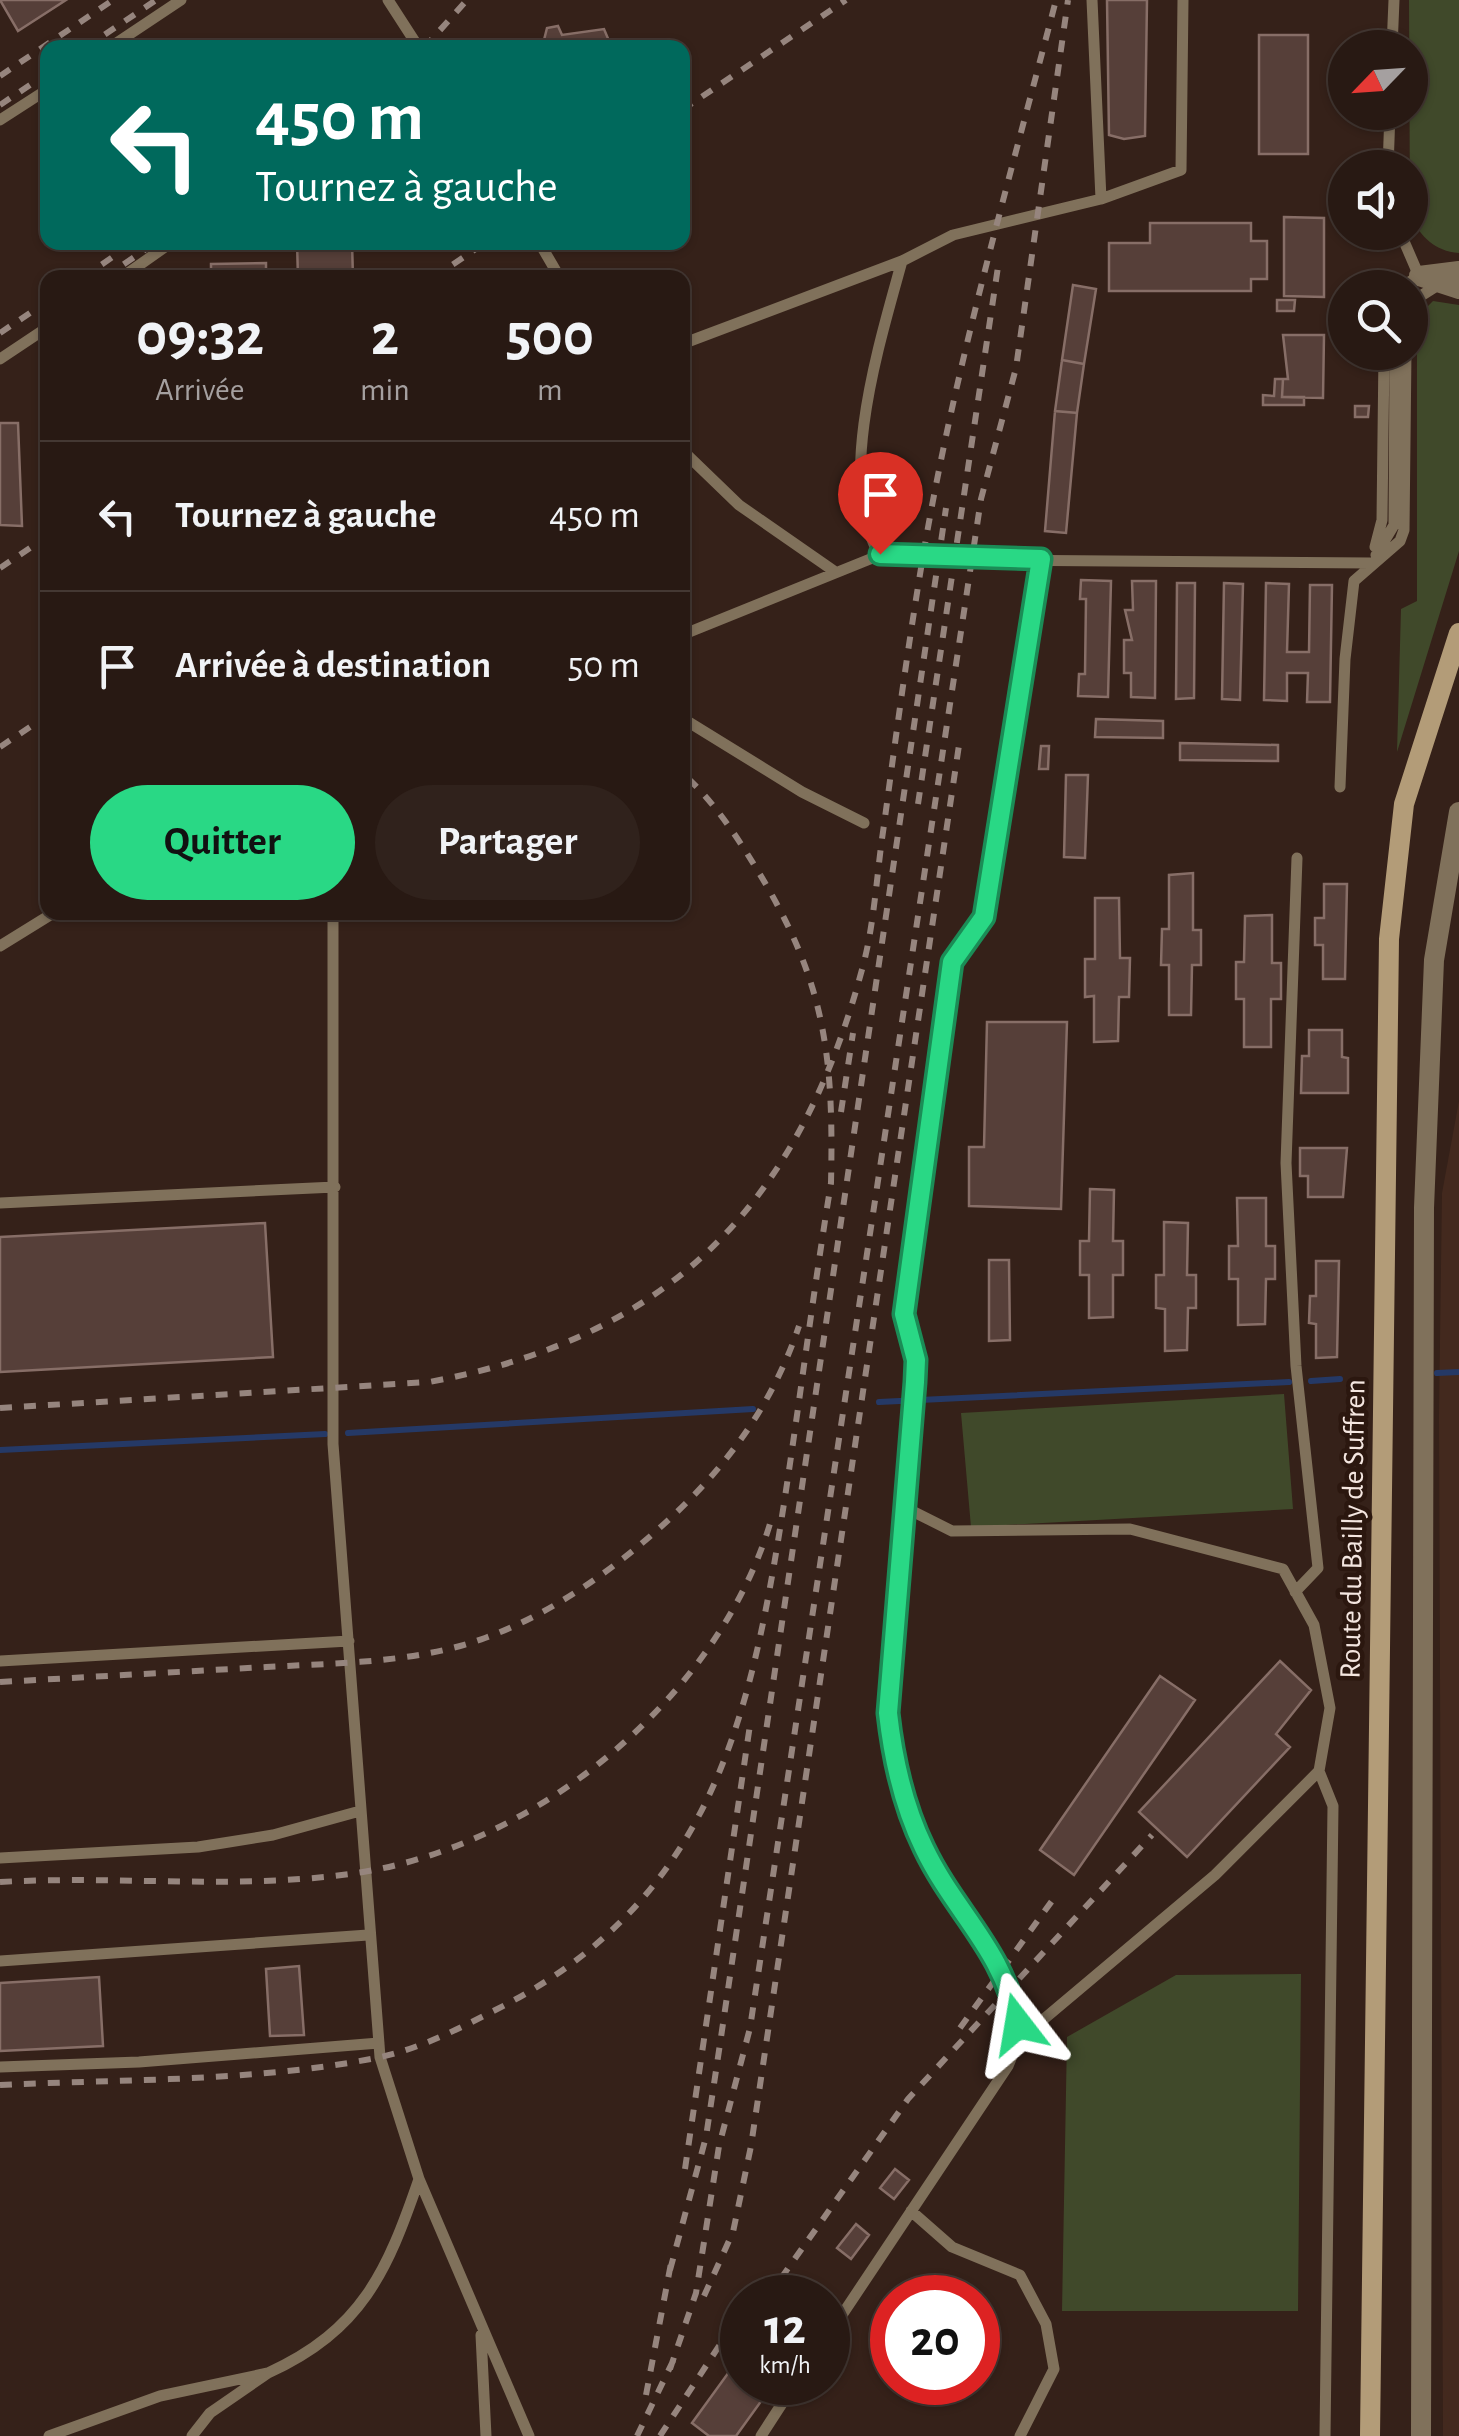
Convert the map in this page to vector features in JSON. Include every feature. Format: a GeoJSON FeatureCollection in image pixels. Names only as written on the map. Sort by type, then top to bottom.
{"type":"FeatureCollection","features":[{"type":"Feature","properties":{"kind":"main road","name":"Route du Bailly de Suffren"},"geometry":{"type":"LineString","coordinates":[[1370,2436],[1389,939],[1404,804],[1459,633]]}},
{"type":"Feature","properties":{"kind":"street"},"geometry":{"type":"LineString","coordinates":[[1428,282],[1453,281]]}},
{"type":"Feature","properties":{"kind":"street"},"geometry":{"type":"LineString","coordinates":[[1421,2436],[1424,1208],[1434,960],[1459,812]]}},
{"type":"Feature","properties":{"kind":"lane"},"geometry":{"type":"LineString","coordinates":[[122,40],[181,0]]}},
{"type":"Feature","properties":{"kind":"lane"},"geometry":{"type":"LineString","coordinates":[[388,0],[414,40]]}},
{"type":"Feature","properties":{"kind":"lane"},"geometry":{"type":"LineString","coordinates":[[1092,0],[1102,200]]}},
{"type":"Feature","properties":{"kind":"lane"},"geometry":{"type":"LineString","coordinates":[[690,341],[902,261],[953,235],[1102,200],[1181,170],[1183,0]]}},
{"type":"Feature","properties":{"kind":"lane"},"geometry":{"type":"LineString","coordinates":[[1393,30],[1394,0]]}},
{"type":"Feature","properties":{"kind":"lane"},"geometry":{"type":"LineString","coordinates":[[0,120],[40,94]]}},
{"type":"Feature","properties":{"kind":"lane"},"geometry":{"type":"LineString","coordinates":[[132,270],[161,250]]}},
{"type":"Feature","properties":{"kind":"lane"},"geometry":{"type":"LineString","coordinates":[[880,554],[870,540],[858,495],[860,457],[902,261]]}},
{"type":"Feature","properties":{"kind":"lane"},"geometry":{"type":"LineString","coordinates":[[1428,292],[1453,281]]}},
{"type":"Feature","properties":{"kind":"lane"},"geometry":{"type":"LineString","coordinates":[[0,358],[40,332]]}},
{"type":"Feature","properties":{"kind":"lane"},"geometry":{"type":"LineString","coordinates":[[1372,563],[1382,520],[1384,370]]}},
{"type":"Feature","properties":{"kind":"lane"},"geometry":{"type":"LineString","coordinates":[[1372,563],[1394,525],[1395,370]]}},
{"type":"Feature","properties":{"kind":"lane"},"geometry":{"type":"LineString","coordinates":[[1340,787],[1354,581],[1400,541],[1404,530],[1406,370]]}},
{"type":"Feature","properties":{"kind":"lane"},"geometry":{"type":"LineString","coordinates":[[690,458],[740,505],[834,571]]}},
{"type":"Feature","properties":{"kind":"lane"},"geometry":{"type":"LineString","coordinates":[[690,632],[880,554],[1372,563]]}},
{"type":"Feature","properties":{"kind":"lane"},"geometry":{"type":"LineString","coordinates":[[1019,2040],[1011,1990],[1002,1969],[924,1848],[892,1750],[888,1713],[916,1360],[904,1314],[952,962],[984,917],[1041,559]]}},
{"type":"Feature","properties":{"kind":"lane"},"geometry":{"type":"LineString","coordinates":[[690,723],[802,792],[864,823]]}},
{"type":"Feature","properties":{"kind":"lane"},"geometry":{"type":"LineString","coordinates":[[1296,1592],[1318,1568],[1296,1366],[1286,1163],[1298,858]]}},
{"type":"Feature","properties":{"kind":"lane"},"geometry":{"type":"LineString","coordinates":[[0,946],[42,920]]}},
{"type":"Feature","properties":{"kind":"lane"},"geometry":{"type":"LineString","coordinates":[[333,920],[333,1444],[379,2044],[420,2179],[529,2436]]}},
{"type":"Feature","properties":{"kind":"lane"},"geometry":{"type":"LineString","coordinates":[[0,1202],[335,1187]]}},
{"type":"Feature","properties":{"kind":"lane"},"geometry":{"type":"LineString","coordinates":[[904,1507],[952,1531],[1130,1529],[1283,1569],[1314,1625],[1330,1708],[1319,1770],[1333,1806],[1326,2436]]}},
{"type":"Feature","properties":{"kind":"lane"},"geometry":{"type":"LineString","coordinates":[[0,1661],[348,1641]]}},
{"type":"Feature","properties":{"kind":"lane"},"geometry":{"type":"LineString","coordinates":[[850,2303],[1008,2066],[1019,2040],[1215,1875],[1319,1770]]}},
{"type":"Feature","properties":{"kind":"lane"},"geometry":{"type":"LineString","coordinates":[[0,1858],[198,1847],[273,1835],[360,1811]]}},
{"type":"Feature","properties":{"kind":"lane"},"geometry":{"type":"LineString","coordinates":[[0,1961],[368,1935]]}},
{"type":"Feature","properties":{"kind":"lane"},"geometry":{"type":"LineString","coordinates":[[0,2067],[139,2062],[379,2044]]}},
{"type":"Feature","properties":{"kind":"lane"},"geometry":{"type":"LineString","coordinates":[[192,2436],[210,2413],[268,2373],[308,2355],[354,2312],[392,2259],[420,2179]]}},
{"type":"Feature","properties":{"kind":"lane"},"geometry":{"type":"LineString","coordinates":[[911,2211],[952,2246],[1020,2275],[1046,2324],[1054,2368],[1020,2436]]}},
{"type":"Feature","properties":{"kind":"lane"},"geometry":{"type":"LineString","coordinates":[[480,2328],[486,2436]]}},
{"type":"Feature","properties":{"kind":"lane"},"geometry":{"type":"LineString","coordinates":[[50,2436],[160,2396],[268,2373]]}},
{"type":"Feature","properties":{"kind":"lane"},"geometry":{"type":"LineString","coordinates":[[760,2436],[781,2405]]}},
{"type":"Feature","properties":{"kind":"shaded area"},"geometry":{"type":"Polygon","coordinates":[[[1459,1101],[1459,2436],[1443,2436],[1439,1416],[1442,1193],[1459,1101]]]}},
{"type":"Feature","properties":{"kind":"green space"},"geometry":{"type":"Polygon","coordinates":[[[1409,0],[1459,0],[1459,253],[1428,240],[1428,150],[1410,150],[1410,130],[1428,130],[1428,30],[1409,30],[1409,0]]]}},
{"type":"Feature","properties":{"kind":"green space"},"geometry":{"type":"Polygon","coordinates":[[[1433,301],[1459,305],[1459,551],[1397,752],[1401,609],[1417,601],[1417,370],[1428,370],[1428,306],[1433,301]]]}},
{"type":"Feature","properties":{"kind":"green space"},"geometry":{"type":"Polygon","coordinates":[[[1284,1394],[1293,1509],[971,1527],[961,1413],[1284,1394]]]}},
{"type":"Feature","properties":{"kind":"green space"},"geometry":{"type":"Polygon","coordinates":[[[1301,1974],[1298,2311],[1062,2311],[1067,2037],[1176,1975],[1301,1974]]]}},
{"type":"Feature","properties":{"kind":"building"},"geometry":{"type":"Polygon","coordinates":[[[0,0],[66,0],[18,31],[0,0]]]}},
{"type":"Feature","properties":{"kind":"building"},"geometry":{"type":"Polygon","coordinates":[[[1107,0],[1147,0],[1145,136],[1124,139],[1109,135],[1107,0]]]}},
{"type":"Feature","properties":{"kind":"building"},"geometry":{"type":"Polygon","coordinates":[[[558,26],[562,35],[604,29],[609,40],[544,40],[547,28],[558,26]]]}},
{"type":"Feature","properties":{"kind":"building"},"geometry":{"type":"Polygon","coordinates":[[[1259,35],[1308,35],[1308,154],[1259,154],[1259,35]]]}},
{"type":"Feature","properties":{"kind":"building"},"geometry":{"type":"Polygon","coordinates":[[[1284,217],[1324,218],[1324,297],[1284,296],[1284,217]]]}},
{"type":"Feature","properties":{"kind":"building"},"geometry":{"type":"Polygon","coordinates":[[[1150,223],[1251,223],[1251,241],[1267,241],[1267,279],[1251,279],[1251,291],[1109,291],[1109,243],[1150,243],[1150,223]]]}},
{"type":"Feature","properties":{"kind":"building"},"geometry":{"type":"Polygon","coordinates":[[[297,250],[352,250],[353,270],[298,270],[297,250]]]}},
{"type":"Feature","properties":{"kind":"building"},"geometry":{"type":"Polygon","coordinates":[[[266,263],[266,270],[211,270],[211,264],[266,263]]]}},
{"type":"Feature","properties":{"kind":"building"},"geometry":{"type":"Polygon","coordinates":[[[1073,285],[1096,289],[1084,364],[1062,360],[1073,285]]]}},
{"type":"Feature","properties":{"kind":"building"},"geometry":{"type":"Polygon","coordinates":[[[1277,300],[1295,300],[1294,311],[1277,311],[1277,300]]]}},
{"type":"Feature","properties":{"kind":"building"},"geometry":{"type":"Polygon","coordinates":[[[1283,335],[1324,335],[1323,398],[1282,397],[1283,379],[1288,379],[1283,335]]]}},
{"type":"Feature","properties":{"kind":"building"},"geometry":{"type":"Polygon","coordinates":[[[1062,360],[1084,364],[1077,413],[1055,411],[1062,360]]]}},
{"type":"Feature","properties":{"kind":"building"},"geometry":{"type":"Polygon","coordinates":[[[1275,379],[1283,379],[1282,397],[1304,397],[1304,405],[1263,405],[1263,395],[1274,396],[1275,379]]]}},
{"type":"Feature","properties":{"kind":"building"},"geometry":{"type":"Polygon","coordinates":[[[1355,406],[1369,406],[1368,417],[1355,417],[1355,406]]]}},
{"type":"Feature","properties":{"kind":"building"},"geometry":{"type":"Polygon","coordinates":[[[1055,411],[1077,413],[1066,533],[1045,531],[1055,411]]]}},
{"type":"Feature","properties":{"kind":"building"},"geometry":{"type":"Polygon","coordinates":[[[0,423],[18,423],[22,526],[0,525],[0,423]]]}},
{"type":"Feature","properties":{"kind":"building"},"geometry":{"type":"Polygon","coordinates":[[[1081,580],[1111,581],[1108,697],[1078,696],[1079,674],[1085,674],[1086,599],[1080,599],[1081,580]]]}},
{"type":"Feature","properties":{"kind":"building"},"geometry":{"type":"Polygon","coordinates":[[[1132,581],[1156,581],[1155,698],[1131,697],[1131,673],[1124,673],[1124,640],[1132,640],[1125,610],[1133,610],[1132,581]]]}},
{"type":"Feature","properties":{"kind":"building"},"geometry":{"type":"Polygon","coordinates":[[[1177,583],[1195,583],[1194,698],[1176,699],[1177,583]]]}},
{"type":"Feature","properties":{"kind":"building"},"geometry":{"type":"Polygon","coordinates":[[[1224,583],[1243,584],[1240,700],[1222,699],[1224,583]]]}},
{"type":"Feature","properties":{"kind":"building"},"geometry":{"type":"Polygon","coordinates":[[[1266,583],[1289,584],[1287,652],[1309,652],[1310,585],[1332,585],[1330,702],[1307,702],[1308,673],[1287,673],[1287,701],[1264,700],[1266,583]]]}},
{"type":"Feature","properties":{"kind":"building"},"geometry":{"type":"Polygon","coordinates":[[[1096,719],[1163,721],[1163,738],[1095,737],[1096,719]]]}},
{"type":"Feature","properties":{"kind":"building"},"geometry":{"type":"Polygon","coordinates":[[[1180,743],[1278,745],[1278,761],[1180,760],[1180,743]]]}},
{"type":"Feature","properties":{"kind":"building"},"geometry":{"type":"Polygon","coordinates":[[[1041,746],[1049,746],[1048,769],[1039,769],[1041,746]]]}},
{"type":"Feature","properties":{"kind":"building"},"geometry":{"type":"Polygon","coordinates":[[[1066,775],[1088,775],[1085,858],[1064,857],[1066,775]]]}},
{"type":"Feature","properties":{"kind":"building"},"geometry":{"type":"Polygon","coordinates":[[[1193,873],[1193,930],[1201,930],[1201,965],[1192,965],[1191,1015],[1169,1015],[1169,965],[1161,965],[1162,929],[1169,929],[1169,875],[1193,873]]]}},
{"type":"Feature","properties":{"kind":"building"},"geometry":{"type":"Polygon","coordinates":[[[1324,884],[1347,884],[1345,979],[1323,979],[1323,945],[1315,945],[1315,918],[1324,918],[1324,884]]]}},
{"type":"Feature","properties":{"kind":"building"},"geometry":{"type":"Polygon","coordinates":[[[1095,898],[1119,898],[1120,958],[1130,958],[1129,997],[1119,997],[1118,1041],[1094,1042],[1094,996],[1085,997],[1085,959],[1095,959],[1095,898]]]}},
{"type":"Feature","properties":{"kind":"building"},"geometry":{"type":"Polygon","coordinates":[[[1272,915],[1272,963],[1281,963],[1281,999],[1271,999],[1271,1047],[1244,1047],[1244,999],[1236,999],[1236,962],[1244,962],[1245,916],[1272,915]]]}},
{"type":"Feature","properties":{"kind":"building"},"geometry":{"type":"Polygon","coordinates":[[[987,1022],[1067,1022],[1061,1209],[969,1206],[969,1147],[984,1147],[987,1022]]]}},
{"type":"Feature","properties":{"kind":"building"},"geometry":{"type":"Polygon","coordinates":[[[1309,1030],[1342,1030],[1342,1057],[1348,1058],[1348,1093],[1301,1093],[1302,1056],[1309,1056],[1309,1030]]]}},
{"type":"Feature","properties":{"kind":"building"},"geometry":{"type":"Polygon","coordinates":[[[1300,1148],[1347,1148],[1343,1197],[1308,1197],[1308,1176],[1300,1176],[1300,1148]]]}},
{"type":"Feature","properties":{"kind":"building"},"geometry":{"type":"Polygon","coordinates":[[[1090,1189],[1114,1190],[1113,1241],[1123,1241],[1123,1275],[1113,1275],[1113,1317],[1089,1318],[1089,1275],[1080,1275],[1080,1241],[1089,1241],[1090,1189]]]}},
{"type":"Feature","properties":{"kind":"building"},"geometry":{"type":"Polygon","coordinates":[[[1237,1198],[1266,1198],[1266,1246],[1275,1246],[1275,1279],[1266,1279],[1265,1324],[1238,1325],[1238,1279],[1229,1279],[1229,1246],[1238,1246],[1237,1198]]]}},
{"type":"Feature","properties":{"kind":"building"},"geometry":{"type":"Polygon","coordinates":[[[1164,1222],[1188,1223],[1187,1275],[1196,1275],[1196,1308],[1188,1308],[1187,1350],[1165,1351],[1165,1309],[1156,1308],[1156,1275],[1164,1275],[1164,1222]]]}},
{"type":"Feature","properties":{"kind":"building"},"geometry":{"type":"Polygon","coordinates":[[[265,1223],[273,1357],[0,1372],[0,1237],[265,1223]]]}},
{"type":"Feature","properties":{"kind":"building"},"geometry":{"type":"Polygon","coordinates":[[[989,1260],[1009,1260],[1010,1340],[989,1341],[989,1260]]]}},
{"type":"Feature","properties":{"kind":"building"},"geometry":{"type":"Polygon","coordinates":[[[1316,1261],[1339,1261],[1337,1357],[1316,1358],[1316,1324],[1309,1323],[1310,1296],[1316,1296],[1316,1261]]]}},
{"type":"Feature","properties":{"kind":"building"},"geometry":{"type":"Polygon","coordinates":[[[1280,1661],[1311,1690],[1276,1734],[1290,1747],[1187,1857],[1139,1812],[1280,1661]]]}},
{"type":"Feature","properties":{"kind":"building"},"geometry":{"type":"Polygon","coordinates":[[[1160,1676],[1195,1700],[1074,1875],[1040,1850],[1160,1676]]]}},
{"type":"Feature","properties":{"kind":"building"},"geometry":{"type":"Polygon","coordinates":[[[299,1966],[304,2035],[270,2036],[266,1969],[299,1966]]]}},
{"type":"Feature","properties":{"kind":"building"},"geometry":{"type":"Polygon","coordinates":[[[99,1977],[103,2046],[0,2051],[0,1983],[99,1977]]]}},
{"type":"Feature","properties":{"kind":"building"},"geometry":{"type":"Polygon","coordinates":[[[895,2169],[909,2180],[894,2199],[880,2188],[895,2169]]]}},
{"type":"Feature","properties":{"kind":"building"},"geometry":{"type":"Polygon","coordinates":[[[856,2224],[869,2235],[851,2259],[837,2248],[856,2224]]]}},
{"type":"Feature","properties":{"kind":"building"},"geometry":{"type":"Polygon","coordinates":[[[720,2384],[720,2405],[758,2405],[736,2436],[709,2436],[692,2423],[720,2384]]]}},
{"type":"Feature","properties":{"kind":"waterway"},"geometry":{"type":"LineString","coordinates":[[1437,1373],[1459,1372]]}},
{"type":"Feature","properties":{"kind":"waterway"},"geometry":{"type":"LineString","coordinates":[[1311,1381],[1340,1379]]}},
{"type":"Feature","properties":{"kind":"waterway"},"geometry":{"type":"LineString","coordinates":[[879,1402],[1289,1382]]}},
{"type":"Feature","properties":{"kind":"waterway"},"geometry":{"type":"LineString","coordinates":[[348,1433],[753,1409]]}},
{"type":"Feature","properties":{"kind":"waterway"},"geometry":{"type":"LineString","coordinates":[[0,1450],[325,1434]]}},
{"type":"Feature","properties":{"kind":"railway"},"geometry":{"type":"LineString","coordinates":[[54,40],[113,0]]}},
{"type":"Feature","properties":{"kind":"railway"},"geometry":{"type":"LineString","coordinates":[[97,40],[156,0]]}},
{"type":"Feature","properties":{"kind":"railway"},"geometry":{"type":"LineString","coordinates":[[431,40],[467,0]]}},
{"type":"Feature","properties":{"kind":"railway"},"geometry":{"type":"LineString","coordinates":[[690,105],[846,0]]}},
{"type":"Feature","properties":{"kind":"railway"},"geometry":{"type":"LineString","coordinates":[[0,1408],[429,1382],[515,1361],[592,1331],[658,1292],[715,1244],[764,1188],[804,1122],[838,1047],[864,962],[909,642],[940,466],[986,265],[1056,0]]}},
{"type":"Feature","properties":{"kind":"railway"},"geometry":{"type":"LineString","coordinates":[[670,2369],[696,2293],[719,2146],[750,2028],[981,499],[1016,368],[1068,0]]}},
{"type":"Feature","properties":{"kind":"railway"},"geometry":{"type":"LineString","coordinates":[[0,76],[40,49]]}},
{"type":"Feature","properties":{"kind":"railway"},"geometry":{"type":"LineString","coordinates":[[0,105],[40,78]]}},
{"type":"Feature","properties":{"kind":"railway"},"geometry":{"type":"LineString","coordinates":[[116,270],[144,250]]}},
{"type":"Feature","properties":{"kind":"railway"},"geometry":{"type":"LineString","coordinates":[[445,270],[474,250]]}},
{"type":"Feature","properties":{"kind":"railway"},"geometry":{"type":"LineString","coordinates":[[94,270],[114,256]]}},
{"type":"Feature","properties":{"kind":"railway"},"geometry":{"type":"LineString","coordinates":[[918,804],[999,260]]}},
{"type":"Feature","properties":{"kind":"railway"},"geometry":{"type":"LineString","coordinates":[[0,333],[40,306]]}},
{"type":"Feature","properties":{"kind":"railway"},"geometry":{"type":"LineString","coordinates":[[670,2270],[706,2137],[946,508]]}},
{"type":"Feature","properties":{"kind":"railway"},"geometry":{"type":"LineString","coordinates":[[0,568],[40,541]]}},
{"type":"Feature","properties":{"kind":"railway"},"geometry":{"type":"LineString","coordinates":[[0,747],[40,720]]}},
{"type":"Feature","properties":{"kind":"railway"},"geometry":{"type":"LineString","coordinates":[[704,2296],[733,2232],[751,2146],[959,745]]}},
{"type":"Feature","properties":{"kind":"railway"},"geometry":{"type":"LineString","coordinates":[[0,2085],[283,2072],[376,2058],[427,2042],[509,2003],[579,1958],[635,1907],[679,1850],[712,1788],[738,1721],[772,1575],[831,1183],[831,1136],[820,1016],[796,942],[738,839],[690,780]]}},
{"type":"Feature","properties":{"kind":"railway"},"geometry":{"type":"LineString","coordinates":[[841,1112],[853,1033]]}},
{"type":"Feature","properties":{"kind":"railway"},"geometry":{"type":"LineString","coordinates":[[0,1682],[377,1660],[432,1653],[510,1628],[557,1604],[602,1574],[686,1503],[727,1458],[761,1409],[799,1326]]}},
{"type":"Feature","properties":{"kind":"railway"},"geometry":{"type":"LineString","coordinates":[[0,1882],[318,1878],[363,1872],[430,1855],[496,1829],[558,1793],[616,1749],[668,1699],[712,1642],[747,1582],[772,1517]]}},
{"type":"Feature","properties":{"kind":"railway"},"geometry":{"type":"LineString","coordinates":[[685,2169],[751,1718]]}},
{"type":"Feature","properties":{"kind":"railway"},"geometry":{"type":"LineString","coordinates":[[783,2275],[908,2099],[1152,1835]]}},
{"type":"Feature","properties":{"kind":"railway"},"geometry":{"type":"LineString","coordinates":[[960,2028],[1057,1894]]}},
{"type":"Feature","properties":{"kind":"railway"},"geometry":{"type":"LineString","coordinates":[[646,2395],[672,2258]]}},
{"type":"Feature","properties":{"kind":"railway"},"geometry":{"type":"LineString","coordinates":[[660,2436],[720,2345]]}},
{"type":"Feature","properties":{"kind":"railway"},"geometry":{"type":"LineString","coordinates":[[637,2436],[674,2359]]}},
{"type":"Feature","properties":{"kind":"route"},"geometry":{"type":"LineString","coordinates":[[880,554],[1041,559],[984,917],[952,962],[904,1314],[916,1360],[888,1713],[892,1750],[924,1848],[1002,1969],[1018,2024]]}}]}
